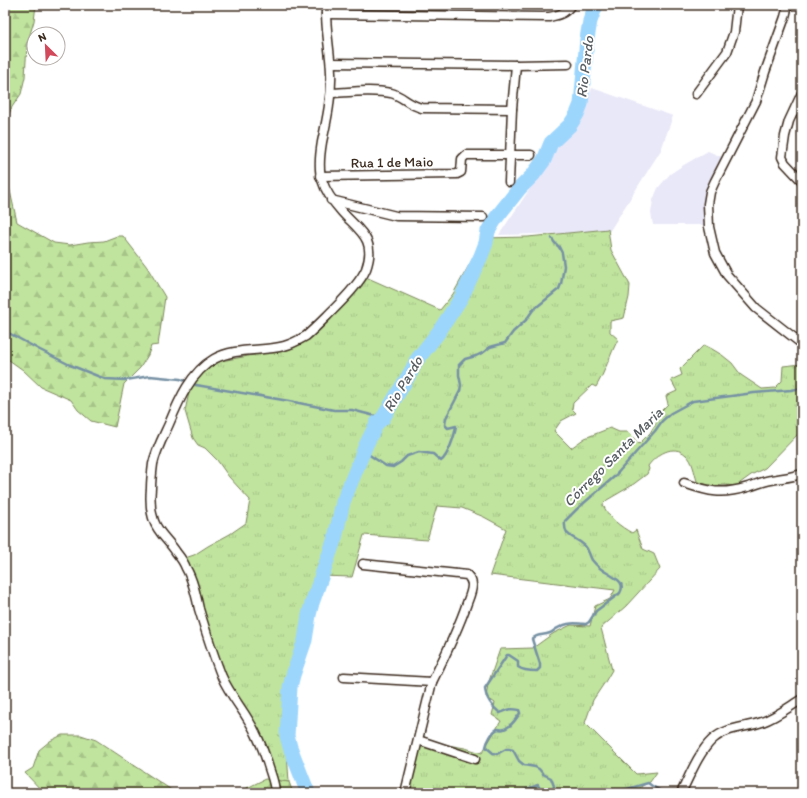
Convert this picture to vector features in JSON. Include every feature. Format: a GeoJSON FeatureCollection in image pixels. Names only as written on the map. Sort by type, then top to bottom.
{"type":"FeatureCollection","features":[{"type":"Feature","properties":{"kind":"street"},"geometry":{"type":"LineString","coordinates":[[275,793],[275,785],[256,733],[224,680],[211,648],[188,570],[161,533],[155,522],[150,504],[151,486],[153,464],[162,438],[186,388],[197,373],[206,364],[226,354],[245,350],[285,346],[296,342],[315,327],[341,302],[366,270],[369,258],[369,248],[366,239],[362,232],[331,200],[320,176],[321,152],[331,93],[331,64],[326,26],[326,5]]}},
{"type":"Feature","properties":{"kind":"street"},"geometry":{"type":"LineString","coordinates":[[326,14],[549,17],[559,15],[566,11],[570,5]]}},
{"type":"Feature","properties":{"kind":"street"},"geometry":{"type":"LineString","coordinates":[[696,94],[727,52],[734,32],[737,5]]}},
{"type":"Feature","properties":{"kind":"street"},"geometry":{"type":"LineString","coordinates":[[788,5],[756,101],[715,181],[710,192],[708,204],[709,226],[715,253],[727,275],[756,308],[802,344]]}},
{"type":"Feature","properties":{"kind":"street"},"geometry":{"type":"LineString","coordinates":[[331,64],[568,64]]}},
{"type":"Feature","properties":{"kind":"street"},"geometry":{"type":"LineString","coordinates":[[509,182],[512,109],[516,65]]}},
{"type":"Feature","properties":{"kind":"street"},"geometry":{"type":"LineString","coordinates":[[331,93],[367,91],[385,93],[398,96],[414,106],[422,108],[512,109]]}},
{"type":"Feature","properties":{"kind":"street"},"geometry":{"type":"LineString","coordinates":[[802,93],[789,121],[782,156],[785,163],[802,181]]}},
{"type":"Feature","properties":{"kind":"street","name":"Rua 1 de Maio"},"geometry":{"type":"LineString","coordinates":[[320,176],[457,174],[462,170],[462,159],[466,155],[510,155]]}},
{"type":"Feature","properties":{"kind":"street"},"geometry":{"type":"LineString","coordinates":[[510,155],[531,155]]}},
{"type":"Feature","properties":{"kind":"street"},"geometry":{"type":"LineString","coordinates":[[331,200],[396,216],[483,217]]}},
{"type":"Feature","properties":{"kind":"street"},"geometry":{"type":"LineString","coordinates":[[684,483],[714,492],[727,492],[747,488],[770,480],[802,474]]}},
{"type":"Feature","properties":{"kind":"street"},"geometry":{"type":"LineString","coordinates":[[363,564],[466,575],[470,577],[472,581],[466,607],[454,637],[432,682],[405,793]]}},
{"type":"Feature","properties":{"kind":"street"},"geometry":{"type":"LineString","coordinates":[[344,677],[432,682]]}},
{"type":"Feature","properties":{"kind":"street"},"geometry":{"type":"LineString","coordinates":[[681,793],[702,752],[713,739],[723,732],[772,718],[802,699]]}},
{"type":"Feature","properties":{"kind":"street"},"geometry":{"type":"LineString","coordinates":[[418,740],[475,759]]}},
{"type":"Feature","properties":{"kind":"shaded area"},"geometry":{"type":"Polygon","coordinates":[[[592,88],[673,116],[661,150],[609,232],[499,235],[586,105],[592,88]]]}},
{"type":"Feature","properties":{"kind":"shaded area"},"geometry":{"type":"Polygon","coordinates":[[[708,151],[722,157],[706,189],[704,204],[708,225],[653,225],[651,213],[653,200],[658,188],[670,174],[708,151]]]}},
{"type":"Feature","properties":{"kind":"green space"},"geometry":{"type":"Polygon","coordinates":[[[5,5],[36,5],[32,26],[26,26],[25,77],[21,94],[12,107],[6,121],[8,146],[6,173],[17,222],[54,243],[70,245],[104,241],[117,236],[123,236],[147,267],[165,297],[158,345],[151,346],[148,355],[140,368],[124,384],[115,427],[91,421],[78,410],[71,400],[41,387],[23,370],[5,358],[5,5]]]}},
{"type":"Feature","properties":{"kind":"green space"},"geometry":{"type":"Polygon","coordinates":[[[608,229],[611,250],[630,285],[629,297],[624,318],[610,321],[610,332],[618,339],[596,387],[592,385],[573,403],[572,409],[576,413],[561,421],[554,431],[571,448],[585,438],[610,428],[619,432],[628,432],[639,444],[650,433],[656,423],[659,413],[668,404],[666,396],[677,391],[671,380],[682,375],[680,369],[704,345],[722,355],[732,363],[741,375],[762,389],[775,388],[782,381],[783,366],[802,364],[802,430],[765,468],[751,475],[740,483],[740,486],[714,486],[696,482],[693,467],[688,457],[676,450],[670,450],[655,458],[651,462],[648,466],[649,469],[647,474],[603,504],[611,517],[619,525],[632,533],[636,530],[643,549],[654,554],[660,569],[626,606],[601,628],[612,670],[593,700],[585,723],[636,774],[657,772],[650,782],[642,786],[637,793],[404,793],[418,740],[465,748],[482,753],[501,721],[492,715],[495,703],[486,697],[488,684],[500,649],[533,648],[554,633],[571,625],[590,626],[595,606],[610,599],[615,590],[490,575],[506,529],[484,517],[462,508],[437,506],[427,540],[364,535],[352,577],[320,576],[312,622],[293,678],[286,738],[289,782],[273,780],[252,725],[215,656],[185,558],[194,555],[246,523],[250,500],[229,477],[217,460],[205,448],[198,445],[193,438],[185,411],[192,379],[221,361],[292,348],[321,329],[368,278],[440,310],[453,294],[484,238],[528,237],[608,229]]]}},
{"type":"Feature","properties":{"kind":"green space"},"geometry":{"type":"Polygon","coordinates":[[[62,735],[81,735],[96,740],[176,793],[44,793],[25,773],[33,768],[39,750],[50,741],[62,735]]]}},
{"type":"Feature","properties":{"kind":"green space"},"geometry":{"type":"Polygon","coordinates":[[[265,779],[289,782],[293,793],[241,793],[247,788],[265,779]]]}},
{"type":"Feature","properties":{"kind":"waterway","name":"Rio Pardo"},"geometry":{"type":"LineString","coordinates":[[308,793],[287,736],[290,687],[305,640],[312,603],[335,538],[343,502],[366,445],[377,423],[383,418],[416,361],[438,333],[461,298],[481,256],[486,243],[488,231],[496,218],[544,160],[551,143],[570,125],[577,114],[581,104],[590,21],[596,5]]}},
{"type":"Feature","properties":{"kind":"waterway"},"geometry":{"type":"LineString","coordinates":[[361,456],[368,454],[386,466],[393,467],[407,456],[419,452],[433,454],[441,461],[444,458],[451,445],[456,426],[448,428],[445,425],[446,418],[460,391],[461,385],[459,365],[465,359],[476,356],[490,347],[505,343],[533,310],[559,289],[564,266],[562,253],[552,238]]}},
{"type":"Feature","properties":{"kind":"waterway"},"geometry":{"type":"LineString","coordinates":[[5,331],[70,365],[105,379],[126,380],[150,376],[180,379],[189,382]]}},
{"type":"Feature","properties":{"kind":"waterway"},"geometry":{"type":"LineString","coordinates":[[196,385],[334,410],[352,410],[383,418]]}},
{"type":"Feature","properties":{"kind":"waterway","name":"Córrego Santa Maria"},"geometry":{"type":"LineString","coordinates":[[552,793],[554,786],[551,778],[543,774],[535,767],[524,765],[519,761],[513,750],[506,749],[497,754],[493,753],[486,747],[492,734],[498,729],[503,729],[509,726],[520,713],[519,710],[513,709],[500,713],[490,702],[486,695],[485,688],[507,655],[518,661],[518,667],[537,671],[540,668],[540,664],[532,639],[536,636],[551,633],[557,628],[568,624],[586,624],[596,611],[620,593],[622,589],[619,581],[604,571],[592,560],[585,546],[568,534],[565,527],[565,521],[614,477],[662,421],[671,413],[693,401],[802,388]]}},
{"type":"Feature","properties":{"kind":"waterway"},"geometry":{"type":"LineString","coordinates":[[601,793],[624,790],[648,783],[665,793]]}},
{"type":"Feature","properties":{"kind":"waterway","name":"Córrego Santa Maria"},"geometry":{"type":"LineString","coordinates":[[520,793],[538,785],[541,793]]}}]}
